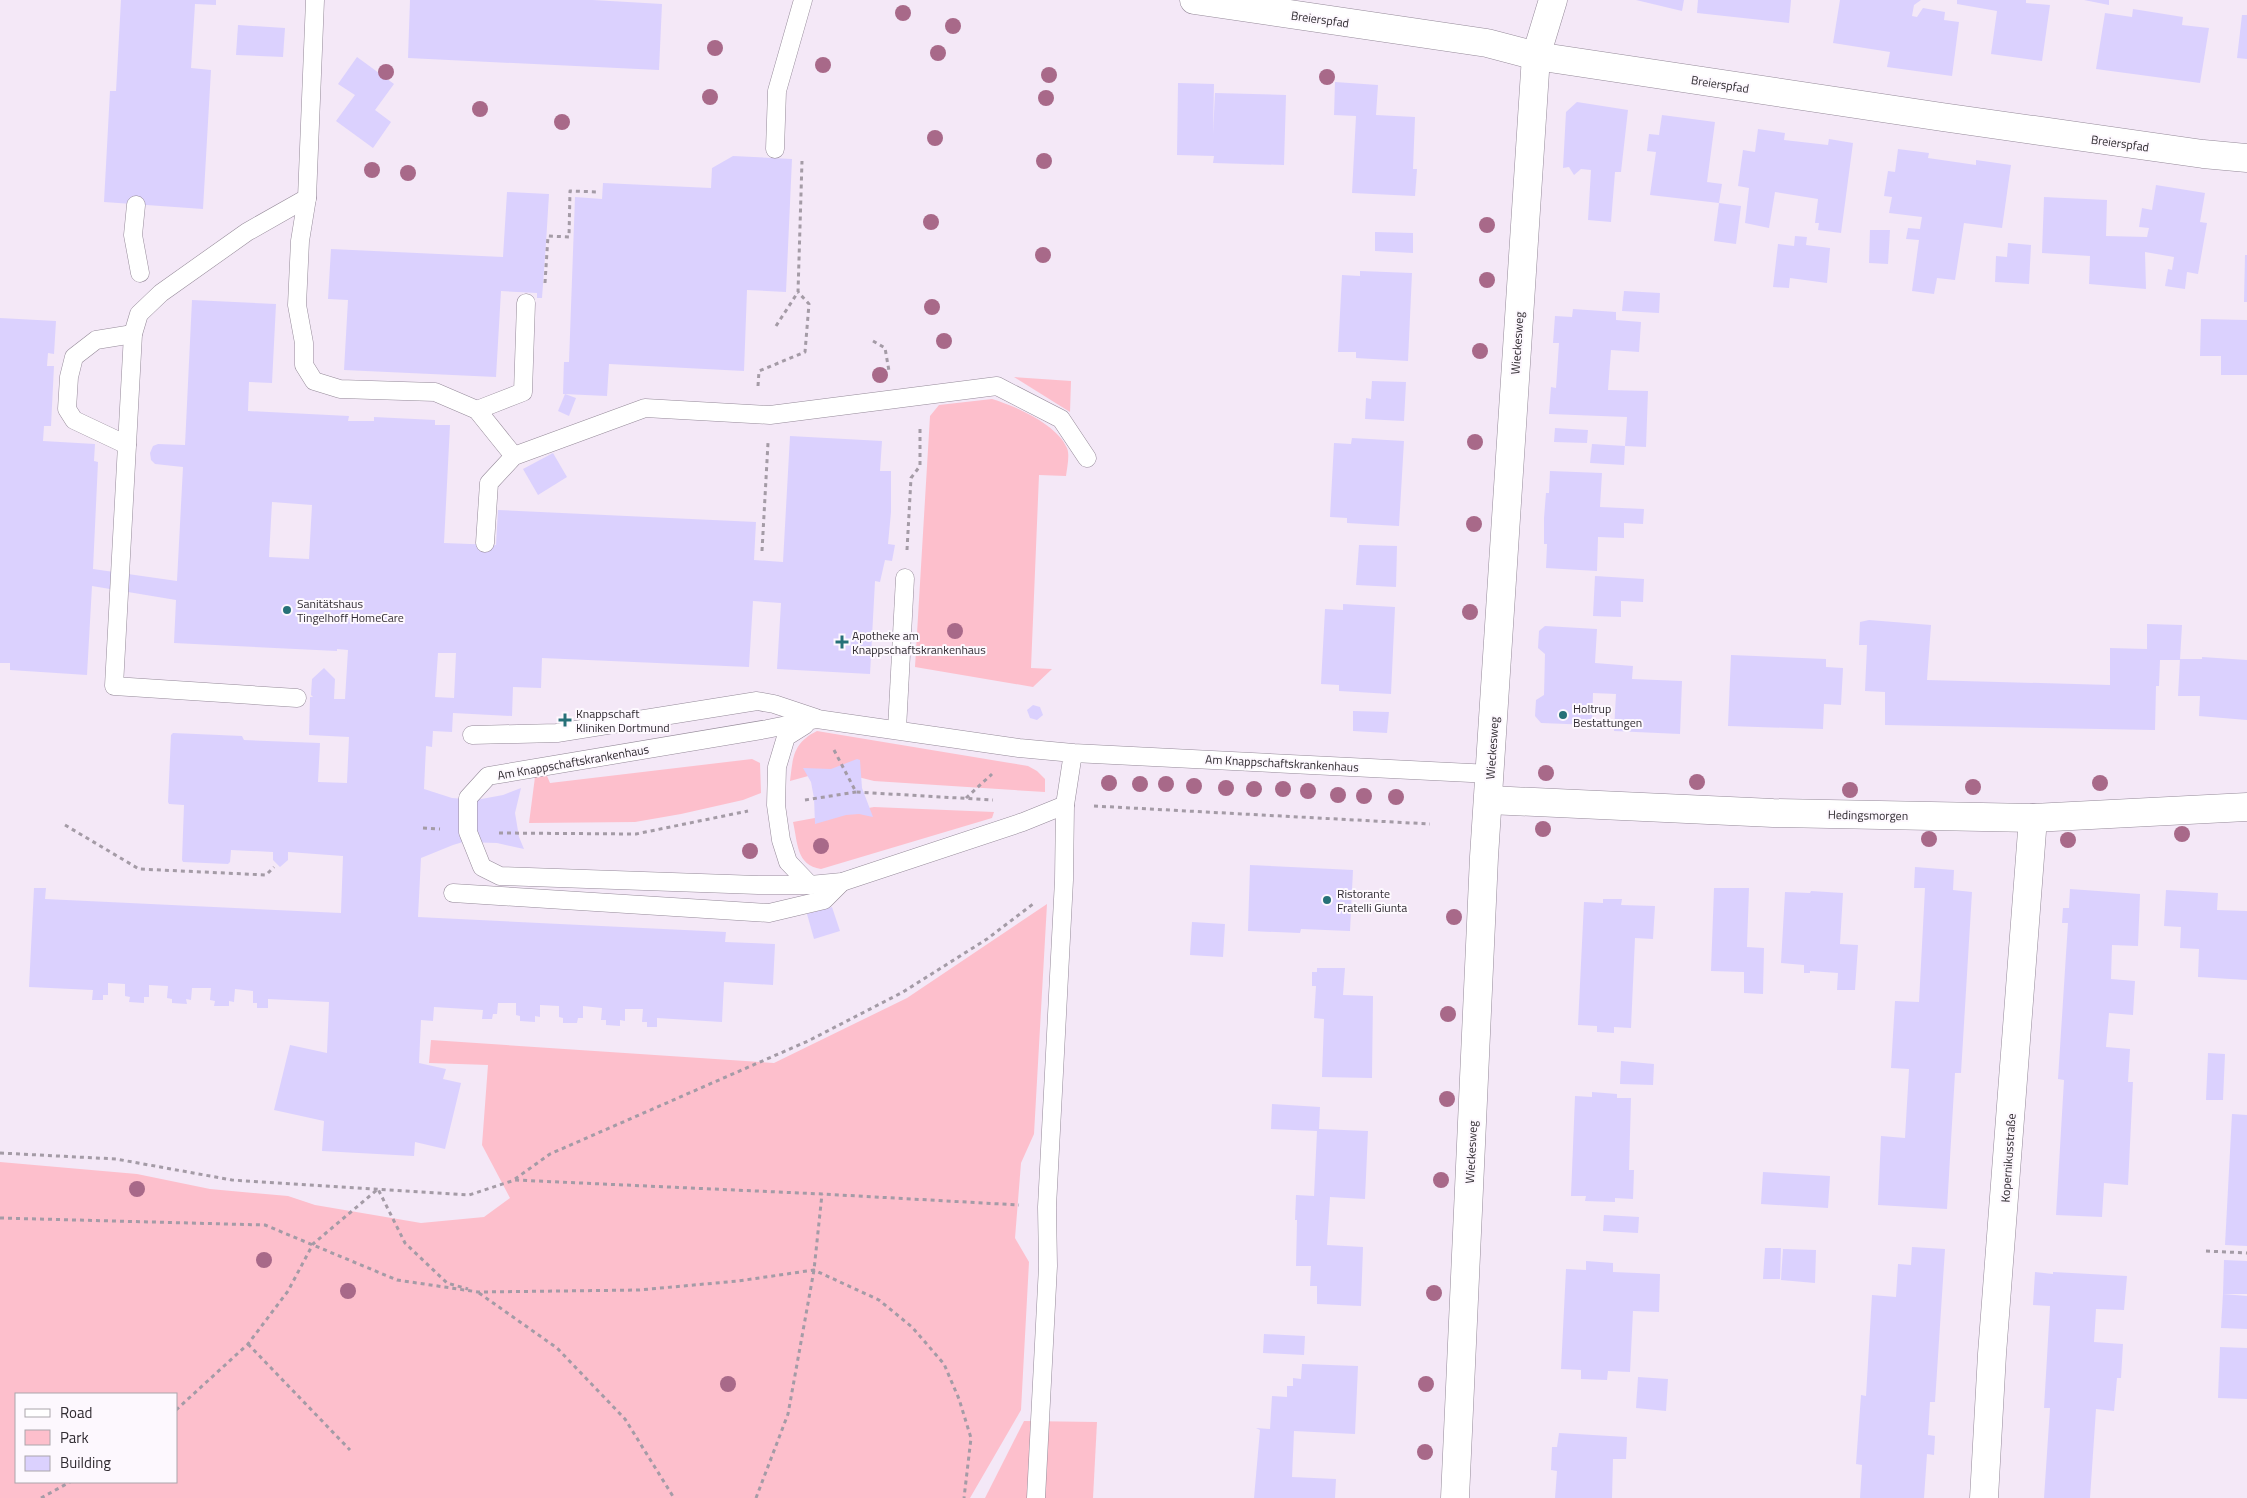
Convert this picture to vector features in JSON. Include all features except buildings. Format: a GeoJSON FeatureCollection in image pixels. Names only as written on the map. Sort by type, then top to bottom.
{"type":"FeatureCollection","features":[{"type":"Feature","properties":{"kind":"street","name":"Breierspfad"},"geometry":{"type":"LineString","coordinates":[[1194,0],[1487,43],[1536,56],[1942,118],[2203,154],[2247,158]]}},
{"type":"Feature","properties":{"kind":"street","name":"Wieckesweg"},"geometry":{"type":"LineString","coordinates":[[1455,1498],[1484,857],[1491,774],[1536,56],[1553,0]]}},
{"type":"Feature","properties":{"kind":"street","name":"Hedingsmorgen"},"geometry":{"type":"LineString","coordinates":[[1489,800],[1773,813],[2033,818],[2247,807]]}},
{"type":"Feature","properties":{"kind":"street","name":"Kopernikusstraße"},"geometry":{"type":"LineString","coordinates":[[1984,1498],[1992,1354],[2033,818]]}},
{"type":"Feature","properties":{"kind":"lane"},"geometry":{"type":"LineString","coordinates":[[315,0],[307,198],[300,240],[297,305],[304,343],[304,365],[314,381],[340,389],[435,392],[477,410],[514,456]]}},
{"type":"Feature","properties":{"kind":"lane"},"geometry":{"type":"LineString","coordinates":[[775,150],[777,91],[803,0]]}},
{"type":"Feature","properties":{"kind":"lane"},"geometry":{"type":"LineString","coordinates":[[296,698],[114,686],[133,334],[139,314],[161,293],[247,232],[307,198]]}},
{"type":"Feature","properties":{"kind":"lane"},"geometry":{"type":"LineString","coordinates":[[136,205],[133,235],[140,273]]}},
{"type":"Feature","properties":{"kind":"lane"},"geometry":{"type":"LineString","coordinates":[[477,410],[523,392],[526,303]]}},
{"type":"Feature","properties":{"kind":"lane"},"geometry":{"type":"LineString","coordinates":[[127,445],[74,420],[67,409],[69,377],[74,357],[96,340],[133,334]]}},
{"type":"Feature","properties":{"kind":"lane"},"geometry":{"type":"LineString","coordinates":[[485,543],[489,483],[514,456],[645,408],[770,415],[997,386],[1061,419],[1087,458]]}},
{"type":"Feature","properties":{"kind":"lane"},"geometry":{"type":"LineString","coordinates":[[897,729],[906,578]]}},
{"type":"Feature","properties":{"kind":"lane"},"geometry":{"type":"LineString","coordinates":[[472,735],[558,732],[757,701],[774,704],[816,719]]}},
{"type":"Feature","properties":{"kind":"lane"},"geometry":{"type":"LineString","coordinates":[[810,885],[788,862],[781,840],[776,805],[777,767],[786,737],[816,719]]}},
{"type":"Feature","properties":{"kind":"lane","name":"Am Knappschaftskrankenhaus"},"geometry":{"type":"LineString","coordinates":[[1065,805],[1023,822],[842,882],[810,885],[500,876],[482,867],[468,832],[468,798],[488,776],[816,719],[897,729],[1019,748],[1073,753],[1491,774]]}},
{"type":"Feature","properties":{"kind":"lane"},"geometry":{"type":"LineString","coordinates":[[1036,1498],[1048,1266],[1047,1207],[1064,880],[1065,805],[1073,753]]}},
{"type":"Feature","properties":{"kind":"lane"},"geometry":{"type":"LineString","coordinates":[[454,893],[769,913],[824,900],[842,882]]}},
{"type":"Feature","properties":{"kind":"path"},"geometry":{"type":"LineString","coordinates":[[775,150],[802,151],[798,292],[776,326]]}},
{"type":"Feature","properties":{"kind":"path"},"geometry":{"type":"LineString","coordinates":[[545,291],[548,236],[569,237],[570,191],[600,192]]}},
{"type":"Feature","properties":{"kind":"path"},"geometry":{"type":"LineString","coordinates":[[764,368],[805,352],[809,304],[798,292]]}},
{"type":"Feature","properties":{"kind":"path"},"geometry":{"type":"LineString","coordinates":[[873,341],[885,348],[894,399]]}},
{"type":"Feature","properties":{"kind":"path"},"geometry":{"type":"LineString","coordinates":[[762,551],[770,415]]}},
{"type":"Feature","properties":{"kind":"path"},"geometry":{"type":"LineString","coordinates":[[906,578],[911,478],[920,466],[921,443]]}},
{"type":"Feature","properties":{"kind":"path"},"geometry":{"type":"LineString","coordinates":[[422,828],[468,832],[636,834],[776,805],[856,792]]}},
{"type":"Feature","properties":{"kind":"path"},"geometry":{"type":"LineString","coordinates":[[65,825],[139,869],[266,875],[274,867]]}},
{"type":"Feature","properties":{"kind":"path"},"geometry":{"type":"LineString","coordinates":[[0,1153],[116,1159],[232,1180],[469,1195],[515,1180],[550,1154],[808,1041],[903,992],[987,939],[1064,880]]}},
{"type":"Feature","properties":{"kind":"path"},"geometry":{"type":"LineString","coordinates":[[515,1180],[822,1194],[1047,1207]]}},
{"type":"Feature","properties":{"kind":"path"},"geometry":{"type":"LineString","coordinates":[[178,1408],[248,1344],[288,1291],[313,1244],[378,1190]]}},
{"type":"Feature","properties":{"kind":"path"},"geometry":{"type":"LineString","coordinates":[[378,1190],[405,1243],[447,1283],[478,1292],[557,1348],[625,1419],[674,1498]]}},
{"type":"Feature","properties":{"kind":"path"},"geometry":{"type":"LineString","coordinates":[[756,1498],[788,1414],[814,1270],[822,1194]]}},
{"type":"Feature","properties":{"kind":"path"},"geometry":{"type":"LineString","coordinates":[[0,1218],[265,1225],[397,1280],[478,1292],[639,1290],[738,1281],[814,1270],[879,1300],[912,1327],[944,1364],[959,1399],[971,1438],[964,1498]]}},
{"type":"Feature","properties":{"kind":"path"},"geometry":{"type":"LineString","coordinates":[[2206,1251],[2247,1253]]}},
{"type":"Feature","properties":{"kind":"path"},"geometry":{"type":"LineString","coordinates":[[248,1344],[350,1450]]}},
{"type":"Feature","properties":{"kind":"path"},"geometry":{"type":"LineString","coordinates":[[41,1498],[68,1483]]}},
{"type":"Feature","properties":{"kind":"green space"},"geometry":{"type":"Polygon","coordinates":[[[1014,377],[1071,381],[1070,412],[1014,377]]]}},
{"type":"Feature","properties":{"kind":"green space"},"geometry":{"type":"Polygon","coordinates":[[[992,399],[1023,411],[1045,424],[1062,439],[1068,451],[1066,476],[1039,475],[1031,668],[1052,669],[1033,687],[915,667],[930,416],[939,405],[992,399]]]}},
{"type":"Feature","properties":{"kind":"green space"},"geometry":{"type":"Polygon","coordinates":[[[817,731],[1028,766],[1045,779],[1045,792],[874,781],[830,770],[790,781],[794,758],[799,746],[803,740],[817,731]]]}},
{"type":"Feature","properties":{"kind":"green space"},"geometry":{"type":"Polygon","coordinates":[[[752,759],[760,763],[761,793],[743,800],[635,822],[529,823],[535,777],[547,776],[550,783],[752,759]]]}},
{"type":"Feature","properties":{"kind":"green space"},"geometry":{"type":"Polygon","coordinates":[[[874,807],[994,812],[992,818],[821,869],[813,867],[802,858],[797,845],[793,822],[874,807]]]}},
{"type":"Feature","properties":{"kind":"green space"},"geometry":{"type":"Polygon","coordinates":[[[1047,904],[1034,1134],[1021,1163],[1015,1238],[1029,1262],[1021,1410],[970,1498],[0,1498],[0,1162],[137,1174],[210,1189],[288,1196],[315,1205],[421,1223],[484,1217],[510,1198],[482,1145],[488,1065],[429,1063],[431,1040],[774,1063],[907,998],[1047,904]]]}},
{"type":"Feature","properties":{"kind":"green space"},"geometry":{"type":"Polygon","coordinates":[[[1024,1421],[1097,1422],[1093,1498],[985,1498],[1024,1421]]]}},
{"type":"Feature","properties":{"kind":"place","name":"Sanitätshaus Tingelhoff HomeCare"},"geometry":{"type":"Point","coordinates":[287,610]}},
{"type":"Feature","properties":{"kind":"place","name":"Apotheke am Knappschaftskrankenhaus"},"geometry":{"type":"Point","coordinates":[842,642]}},
{"type":"Feature","properties":{"kind":"place","name":"Holtrup Bestattungen"},"geometry":{"type":"Point","coordinates":[1563,715]}},
{"type":"Feature","properties":{"kind":"place","name":"Knappschaft Kliniken Dortmund"},"geometry":{"type":"Point","coordinates":[565,720]}},
{"type":"Feature","properties":{"kind":"place","name":"Ristorante Fratelli Giunta"},"geometry":{"type":"Point","coordinates":[1327,900]}}]}
